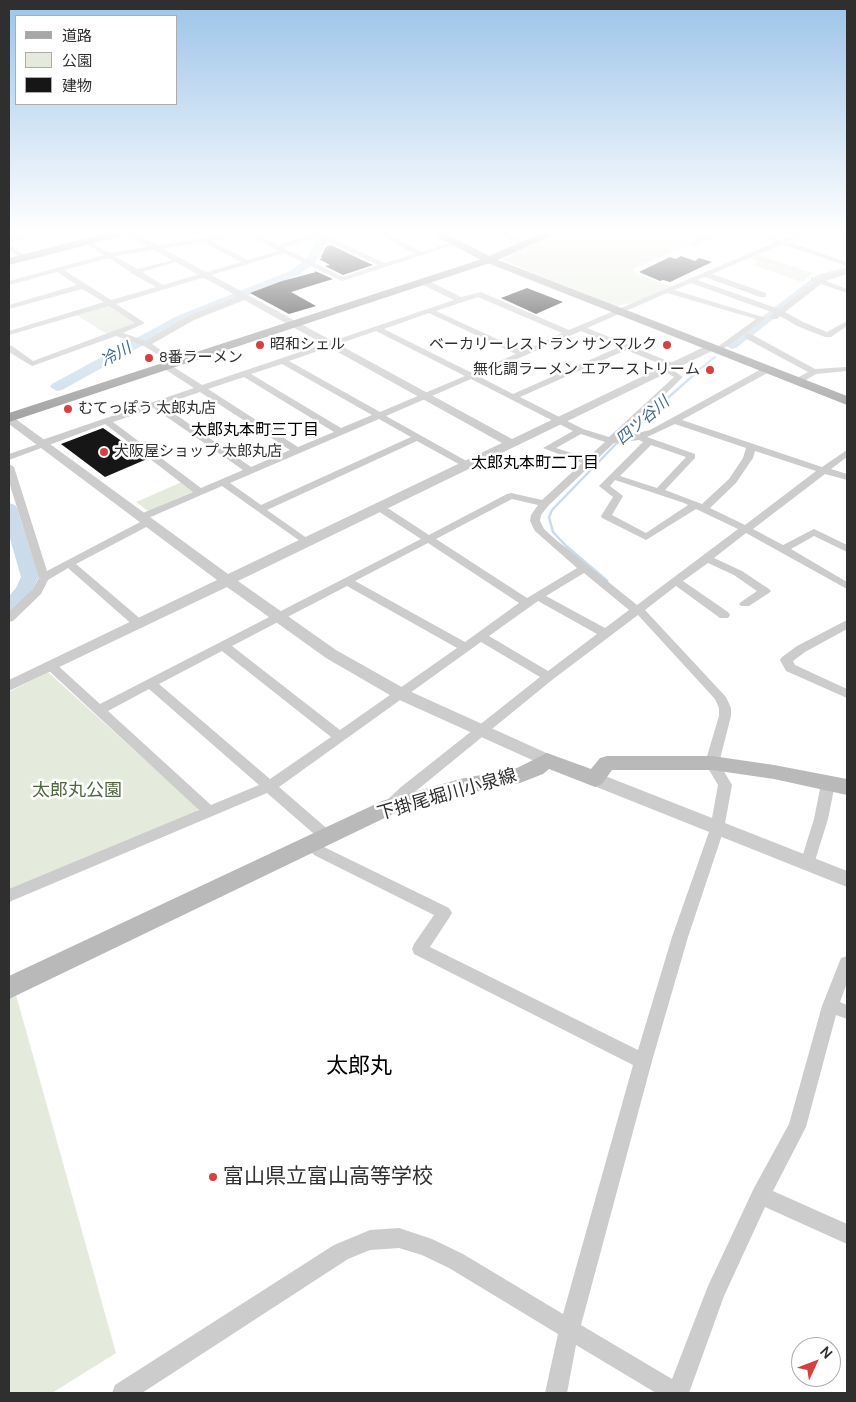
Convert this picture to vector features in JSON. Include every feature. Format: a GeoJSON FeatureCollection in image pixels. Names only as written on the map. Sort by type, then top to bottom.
{"type":"FeatureCollection","features":[{"type":"Feature","properties":{"kind":"highway"},"geometry":{"type":"LineString","coordinates":[[9,418],[363,299]]}},
{"type":"Feature","properties":{"kind":"highway"},"geometry":{"type":"LineString","coordinates":[[291,323],[367,299]]}},
{"type":"Feature","properties":{"kind":"highway"},"geometry":{"type":"LineString","coordinates":[[9,412],[169,363]]}},
{"type":"Feature","properties":{"kind":"main road"},"geometry":{"type":"LineString","coordinates":[[588,299],[847,401]]}},
{"type":"Feature","properties":{"kind":"main road"},"geometry":{"type":"LineString","coordinates":[[547,760],[595,780],[607,763],[712,763],[774,772],[838,785]]}},
{"type":"Feature","properties":{"kind":"main road","name":"下掛尾堀川小泉線"},"geometry":{"type":"LineString","coordinates":[[9,988],[389,807],[460,787],[520,775],[536,769],[547,760]]}},
{"type":"Feature","properties":{"kind":"street"},"geometry":{"type":"LineString","coordinates":[[9,307],[36,299]]}},
{"type":"Feature","properties":{"kind":"street"},"geometry":{"type":"LineString","coordinates":[[9,348],[32,364],[141,323],[104,299]]}},
{"type":"Feature","properties":{"kind":"street"},"geometry":{"type":"LineString","coordinates":[[9,333],[122,299]]}},
{"type":"Feature","properties":{"kind":"street"},"geometry":{"type":"LineString","coordinates":[[147,344],[191,318],[231,299]]}},
{"type":"Feature","properties":{"kind":"street"},"geometry":{"type":"LineString","coordinates":[[249,299],[512,444]]}},
{"type":"Feature","properties":{"kind":"street"},"geometry":{"type":"LineString","coordinates":[[491,299],[569,333]]}},
{"type":"Feature","properties":{"kind":"street"},"geometry":{"type":"LineString","coordinates":[[9,618],[37,592],[44,578],[145,520],[200,492],[523,354],[644,299]]}},
{"type":"Feature","properties":{"kind":"street"},"geometry":{"type":"LineString","coordinates":[[698,299],[762,318],[719,350]]}},
{"type":"Feature","properties":{"kind":"street"},"geometry":{"type":"LineString","coordinates":[[744,299],[776,311],[800,324],[828,335],[847,323]]}},
{"type":"Feature","properties":{"kind":"street"},"geometry":{"type":"LineString","coordinates":[[9,686],[668,368],[719,350],[748,336],[791,299]]}},
{"type":"Feature","properties":{"kind":"street"},"geometry":{"type":"LineString","coordinates":[[9,457],[106,421],[460,300]]}},
{"type":"Feature","properties":{"kind":"street"},"geometry":{"type":"LineString","coordinates":[[430,311],[523,354]]}},
{"type":"Feature","properties":{"kind":"street"},"geometry":{"type":"LineString","coordinates":[[556,1393],[570,1329],[643,1061],[680,937],[717,829],[724,785],[712,763],[725,716],[725,708],[720,697],[643,613],[584,568],[540,531],[536,521],[536,515],[544,504],[679,377],[668,368],[626,347],[581,328]]}},
{"type":"Feature","properties":{"kind":"street"},"geometry":{"type":"LineString","coordinates":[[378,329],[580,431],[610,441],[638,437],[676,421],[768,369]]}},
{"type":"Feature","properties":{"kind":"street"},"geometry":{"type":"LineString","coordinates":[[835,331],[847,335]]}},
{"type":"Feature","properties":{"kind":"street"},"geometry":{"type":"LineString","coordinates":[[116,333],[147,344],[202,388],[296,450]]}},
{"type":"Feature","properties":{"kind":"street"},"geometry":{"type":"LineString","coordinates":[[748,336],[814,372]]}},
{"type":"Feature","properties":{"kind":"street"},"geometry":{"type":"LineString","coordinates":[[514,397],[626,347]]}},
{"type":"Feature","properties":{"kind":"street"},"geometry":{"type":"LineString","coordinates":[[283,361],[468,465]]}},
{"type":"Feature","properties":{"kind":"street"},"geometry":{"type":"LineString","coordinates":[[798,381],[814,372],[847,369]]}},
{"type":"Feature","properties":{"kind":"street"},"geometry":{"type":"LineString","coordinates":[[245,374],[339,431]]}},
{"type":"Feature","properties":{"kind":"street"},"geometry":{"type":"LineString","coordinates":[[155,404],[249,470]]}},
{"type":"Feature","properties":{"kind":"street"},"geometry":{"type":"LineString","coordinates":[[9,418],[278,618],[331,654],[401,694],[547,760]]}},
{"type":"Feature","properties":{"kind":"street"},"geometry":{"type":"LineString","coordinates":[[106,421],[200,492]]}},
{"type":"Feature","properties":{"kind":"street"},"geometry":{"type":"LineString","coordinates":[[676,421],[847,477]]}},
{"type":"Feature","properties":{"kind":"street"},"geometry":{"type":"LineString","coordinates":[[580,431],[548,448],[588,462]]}},
{"type":"Feature","properties":{"kind":"street"},"geometry":{"type":"LineString","coordinates":[[260,509],[418,437]]}},
{"type":"Feature","properties":{"kind":"street"},"geometry":{"type":"LineString","coordinates":[[638,437],[692,456],[659,491]]}},
{"type":"Feature","properties":{"kind":"street"},"geometry":{"type":"LineString","coordinates":[[648,442],[604,486],[618,496],[606,516],[646,537],[700,506],[733,481],[748,458],[751,447]]}},
{"type":"Feature","properties":{"kind":"street"},"geometry":{"type":"LineString","coordinates":[[389,807],[406,791],[548,677],[748,530],[847,453]]}},
{"type":"Feature","properties":{"kind":"street"},"geometry":{"type":"LineString","coordinates":[[9,467],[44,578]]}},
{"type":"Feature","properties":{"kind":"street"},"geometry":{"type":"LineString","coordinates":[[614,477],[700,506],[783,549],[847,586]]}},
{"type":"Feature","properties":{"kind":"street"},"geometry":{"type":"LineString","coordinates":[[222,482],[306,543]]}},
{"type":"Feature","properties":{"kind":"street"},"geometry":{"type":"LineString","coordinates":[[99,710],[430,540],[511,496],[544,504]]}},
{"type":"Feature","properties":{"kind":"street"},"geometry":{"type":"LineString","coordinates":[[380,507],[527,604]]}},
{"type":"Feature","properties":{"kind":"street"},"geometry":{"type":"LineString","coordinates":[[783,549],[814,532],[847,548]]}},
{"type":"Feature","properties":{"kind":"street"},"geometry":{"type":"LineString","coordinates":[[708,559],[738,573],[764,591],[745,604]]}},
{"type":"Feature","properties":{"kind":"street"},"geometry":{"type":"LineString","coordinates":[[69,563],[139,624]]}},
{"type":"Feature","properties":{"kind":"street"},"geometry":{"type":"LineString","coordinates":[[9,896],[270,786],[538,596],[584,568]]}},
{"type":"Feature","properties":{"kind":"street"},"geometry":{"type":"LineString","coordinates":[[348,582],[466,648]]}},
{"type":"Feature","properties":{"kind":"street"},"geometry":{"type":"LineString","coordinates":[[677,582],[724,615]]}},
{"type":"Feature","properties":{"kind":"street"},"geometry":{"type":"LineString","coordinates":[[538,596],[606,634]]}},
{"type":"Feature","properties":{"kind":"street"},"geometry":{"type":"LineString","coordinates":[[847,624],[801,649],[786,660],[790,668],[847,694]]}},
{"type":"Feature","properties":{"kind":"street"},"geometry":{"type":"LineString","coordinates":[[481,637],[548,677]]}},
{"type":"Feature","properties":{"kind":"street"},"geometry":{"type":"LineString","coordinates":[[224,646],[340,737]]}},
{"type":"Feature","properties":{"kind":"street"},"geometry":{"type":"LineString","coordinates":[[51,666],[209,811]]}},
{"type":"Feature","properties":{"kind":"street"},"geometry":{"type":"LineString","coordinates":[[152,684],[270,786],[318,840],[319,851],[444,913],[420,949],[643,1061]]}},
{"type":"Feature","properties":{"kind":"street"},"geometry":{"type":"LineString","coordinates":[[595,780],[847,879]]}},
{"type":"Feature","properties":{"kind":"street"},"geometry":{"type":"LineString","coordinates":[[807,864],[821,819],[838,785]]}},
{"type":"Feature","properties":{"kind":"street"},"geometry":{"type":"LineString","coordinates":[[123,1393],[342,1252],[370,1240],[399,1238],[425,1246],[456,1261],[677,1393],[715,1293],[761,1195],[797,1127],[830,1006],[847,963]]}},
{"type":"Feature","properties":{"kind":"street"},"geometry":{"type":"LineString","coordinates":[[830,1006],[847,1012]]}},
{"type":"Feature","properties":{"kind":"street"},"geometry":{"type":"LineString","coordinates":[[761,1195],[847,1234]]}},
{"type":"Feature","properties":{"kind":"green space"},"geometry":{"type":"Polygon","coordinates":[[[600,299],[644,299],[641,301],[616,306],[600,299]]]}},
{"type":"Feature","properties":{"kind":"green space"},"geometry":{"type":"Polygon","coordinates":[[[109,306],[135,322],[134,324],[107,334],[75,314],[109,306]]]}},
{"type":"Feature","properties":{"kind":"green space"},"geometry":{"type":"Polygon","coordinates":[[[182,482],[194,491],[148,511],[136,502],[182,482]]]}},
{"type":"Feature","properties":{"kind":"green space","name":"太郎丸公園"},"geometry":{"type":"Polygon","coordinates":[[[48,672],[198,808],[197,812],[9,894],[9,692],[48,672]]]}},
{"type":"Feature","properties":{"kind":"green space"},"geometry":{"type":"Polygon","coordinates":[[[15,991],[116,1353],[52,1393],[9,1393],[9,994],[15,991]]]}},
{"type":"Feature","properties":{"kind":"building"},"geometry":{"type":"Polygon","coordinates":[[[262,299],[304,299],[316,306],[289,314],[262,299]]]}},
{"type":"Feature","properties":{"kind":"building"},"geometry":{"type":"Polygon","coordinates":[[[504,299],[556,299],[563,302],[536,314],[504,299]]]}},
{"type":"Feature","properties":{"kind":"building","name":"大阪屋ショップ 太郎丸店"},"geometry":{"type":"Polygon","coordinates":[[[103,428],[147,459],[105,477],[61,444],[103,428]]]}},
{"type":"Feature","properties":{"kind":"waterway","name":"冷川"},"geometry":{"type":"LineString","coordinates":[[57,387],[181,319],[229,299]]}},
{"type":"Feature","properties":{"kind":"waterway","name":"四ツ谷川"},"geometry":{"type":"LineString","coordinates":[[731,345],[791,299]]}},
{"type":"Feature","properties":{"kind":"waterway","name":"四ツ谷川"},"geometry":{"type":"LineString","coordinates":[[695,373],[715,357]]}},
{"type":"Feature","properties":{"kind":"waterway","name":"四ツ谷川"},"geometry":{"type":"LineString","coordinates":[[567,547],[553,532],[549,517],[552,510],[616,444],[697,372]]}},
{"type":"Feature","properties":{"kind":"waterway","name":"冷川"},"geometry":{"type":"LineString","coordinates":[[9,508],[30,577],[24,590],[9,606]]}},
{"type":"Feature","properties":{"kind":"waterway","name":"四ツ谷川"},"geometry":{"type":"LineString","coordinates":[[567,547],[607,581]]}},
{"type":"Feature","properties":{"kind":"place","name":"昭和シェル"},"geometry":{"type":"Point","coordinates":[260,345]}},
{"type":"Feature","properties":{"kind":"place","name":"ベーカリーレストラン サンマルク"},"geometry":{"type":"Point","coordinates":[667,345]}},
{"type":"Feature","properties":{"kind":"place","name":"8番ラーメン"},"geometry":{"type":"Point","coordinates":[149,358]}},
{"type":"Feature","properties":{"kind":"place","name":"無化調ラーメン エアーストリーム"},"geometry":{"type":"Point","coordinates":[710,370]}},
{"type":"Feature","properties":{"kind":"place","name":"むてっぽう 太郎丸店"},"geometry":{"type":"Point","coordinates":[68,409]}},
{"type":"Feature","properties":{"kind":"place","name":"大阪屋ショップ 太郎丸店"},"geometry":{"type":"Point","coordinates":[104,452]}},
{"type":"Feature","properties":{"kind":"place","name":"富山県立富山高等学校"},"geometry":{"type":"Point","coordinates":[213,1177]}},
{"type":"Feature","properties":{"kind":"district","name":"太郎丸本町三丁目"},"geometry":{"type":"Point","coordinates":[255,431]}},
{"type":"Feature","properties":{"kind":"district","name":"太郎丸本町二丁目"},"geometry":{"type":"Point","coordinates":[535,464]}},
{"type":"Feature","properties":{"kind":"district","name":"太郎丸"},"geometry":{"type":"Point","coordinates":[359,1067]}}]}
